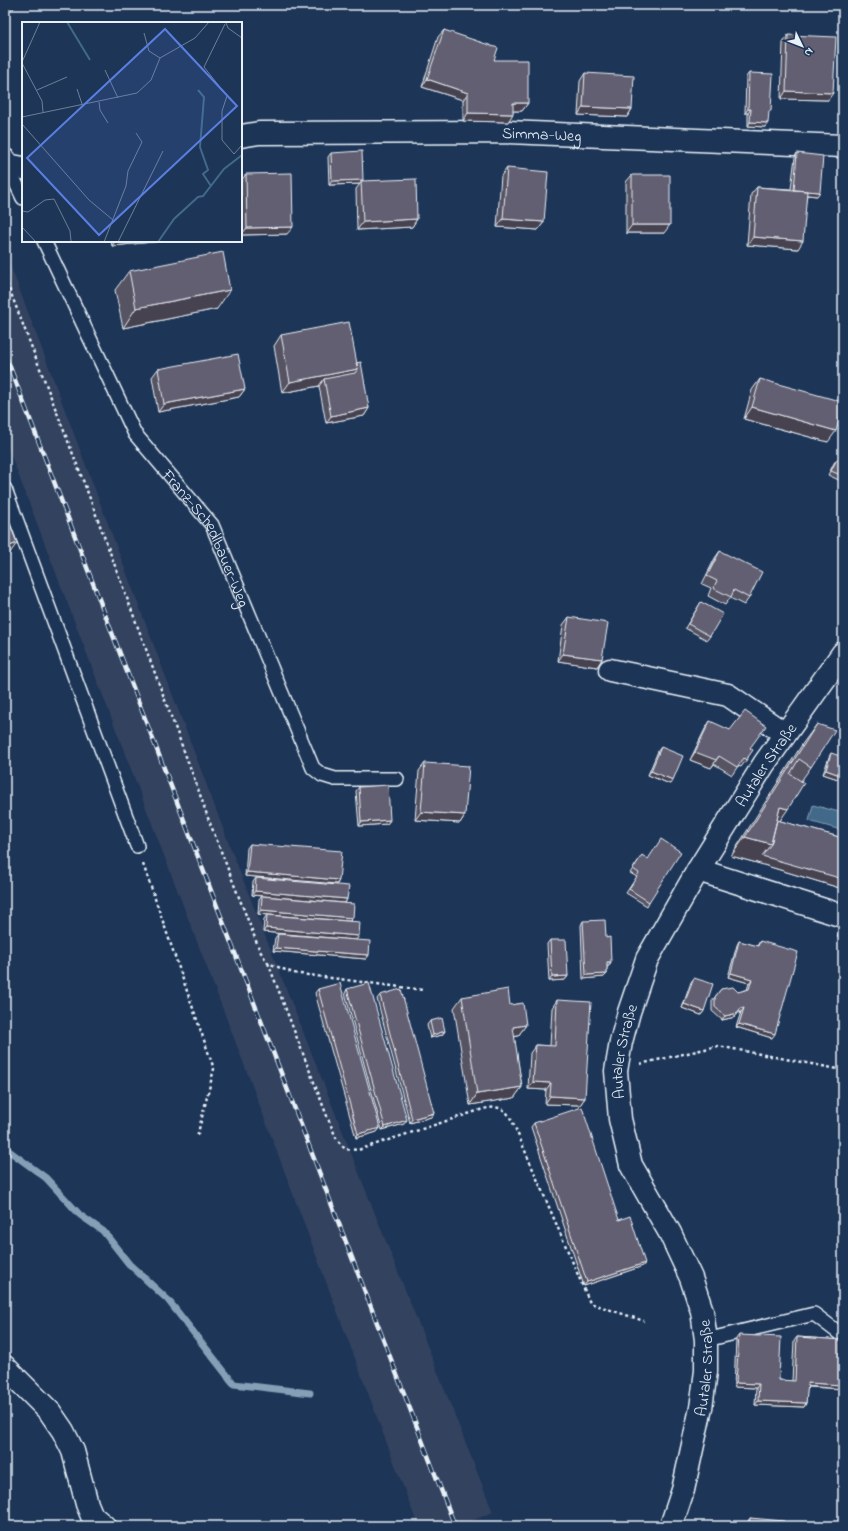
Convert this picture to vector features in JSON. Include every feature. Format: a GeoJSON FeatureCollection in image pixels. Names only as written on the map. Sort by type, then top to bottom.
{"type":"FeatureCollection","features":[{"type":"Feature","properties":{"kind":"street","name":"Simma-Weg"},"geometry":{"type":"LineString","coordinates":[[242,136],[259,134],[508,132],[843,146]]}},
{"type":"Feature","properties":{"kind":"street","name":"Autaler Straße"},"geometry":{"type":"LineString","coordinates":[[671,1526],[683,1490],[701,1408],[706,1371],[706,1340],[702,1311],[691,1278],[670,1233],[631,1165],[620,1119],[616,1071],[621,1042],[629,1012],[647,959],[698,870],[764,764],[843,653]]}},
{"type":"Feature","properties":{"kind":"street"},"geometry":{"type":"LineString","coordinates":[[610,670],[728,696],[785,734]]}},
{"type":"Feature","properties":{"kind":"street"},"geometry":{"type":"LineString","coordinates":[[698,870],[843,916]]}},
{"type":"Feature","properties":{"kind":"street"},"geometry":{"type":"LineString","coordinates":[[5,1367],[50,1412],[63,1431],[73,1451],[87,1504],[92,1516],[104,1526]]}},
{"type":"Feature","properties":{"kind":"lane"},"geometry":{"type":"LineString","coordinates":[[12,164],[22,195]]}},
{"type":"Feature","properties":{"kind":"lane","name":"Franz-Schedlbauer-Weg"},"geometry":{"type":"LineString","coordinates":[[44,242],[135,434],[212,525],[313,768],[322,775],[335,779],[397,779]]}},
{"type":"Feature","properties":{"kind":"lane"},"geometry":{"type":"LineString","coordinates":[[5,489],[137,846]]}},
{"type":"Feature","properties":{"kind":"lane"},"geometry":{"type":"LineString","coordinates":[[706,1340],[814,1314],[843,1336]]}},
{"type":"Feature","properties":{"kind":"path"},"geometry":{"type":"LineString","coordinates":[[5,278],[86,488],[208,818],[260,951],[268,963],[326,1116],[337,1140],[345,1149],[358,1150],[483,1109],[494,1107],[503,1108],[510,1116],[590,1303],[644,1321]]}},
{"type":"Feature","properties":{"kind":"path"},"geometry":{"type":"LineString","coordinates":[[137,846],[214,1069],[197,1137]]}},
{"type":"Feature","properties":{"kind":"path"},"geometry":{"type":"LineString","coordinates":[[268,963],[293,973],[423,990]]}},
{"type":"Feature","properties":{"kind":"path"},"geometry":{"type":"LineString","coordinates":[[616,1071],[670,1056],[718,1046],[843,1070]]}},
{"type":"Feature","properties":{"kind":"shaded area"},"geometry":{"type":"Polygon","coordinates":[[[5,251],[229,844],[493,1512],[460,1526],[418,1526],[248,1075],[5,440],[5,251]]]}},
{"type":"Feature","properties":{"kind":"shaded area"},"geometry":{"type":"Polygon","coordinates":[[[813,805],[843,813],[841,830],[809,821],[813,805]]]}},
{"type":"Feature","properties":{"kind":"building"},"geometry":{"type":"Polygon","coordinates":[[[444,30],[498,48],[494,60],[528,60],[528,103],[513,103],[513,114],[468,113],[468,93],[427,79],[444,30]]]}},
{"type":"Feature","properties":{"kind":"building"},"geometry":{"type":"Polygon","coordinates":[[[788,35],[836,37],[833,93],[786,91],[788,35]]]}},
{"type":"Feature","properties":{"kind":"building"},"geometry":{"type":"Polygon","coordinates":[[[585,73],[634,76],[632,109],[583,107],[585,73]]]}},
{"type":"Feature","properties":{"kind":"building"},"geometry":{"type":"Polygon","coordinates":[[[749,73],[773,74],[771,111],[769,111],[768,123],[750,122],[751,109],[748,109],[749,73]]]}},
{"type":"Feature","properties":{"kind":"building"},"geometry":{"type":"Polygon","coordinates":[[[362,151],[363,180],[332,181],[331,153],[362,151]]]}},
{"type":"Feature","properties":{"kind":"building"},"geometry":{"type":"Polygon","coordinates":[[[797,153],[823,156],[820,192],[794,190],[797,153]]]}},
{"type":"Feature","properties":{"kind":"building"},"geometry":{"type":"Polygon","coordinates":[[[507,168],[548,172],[544,222],[503,219],[507,168]]]}},
{"type":"Feature","properties":{"kind":"building"},"geometry":{"type":"Polygon","coordinates":[[[292,173],[293,227],[247,228],[246,174],[292,173]]]}},
{"type":"Feature","properties":{"kind":"building"},"geometry":{"type":"Polygon","coordinates":[[[632,175],[670,175],[670,225],[632,225],[632,175]]]}},
{"type":"Feature","properties":{"kind":"building"},"geometry":{"type":"Polygon","coordinates":[[[416,179],[417,219],[363,222],[361,181],[416,179]]]}},
{"type":"Feature","properties":{"kind":"building"},"geometry":{"type":"Polygon","coordinates":[[[757,187],[807,191],[803,241],[753,237],[757,187]]]}},
{"type":"Feature","properties":{"kind":"building"},"geometry":{"type":"Polygon","coordinates":[[[223,252],[230,290],[136,308],[129,271],[223,252]]]}},
{"type":"Feature","properties":{"kind":"building"},"geometry":{"type":"Polygon","coordinates":[[[349,322],[358,369],[290,382],[281,335],[349,322]]]}},
{"type":"Feature","properties":{"kind":"building"},"geometry":{"type":"Polygon","coordinates":[[[238,354],[245,389],[164,404],[158,369],[238,354]]]}},
{"type":"Feature","properties":{"kind":"building"},"geometry":{"type":"Polygon","coordinates":[[[361,362],[369,408],[331,416],[324,379],[355,373],[358,369],[356,363],[361,362]]]}},
{"type":"Feature","properties":{"kind":"building"},"geometry":{"type":"Polygon","coordinates":[[[760,379],[843,402],[836,431],[752,407],[760,379]]]}},
{"type":"Feature","properties":{"kind":"building"},"geometry":{"type":"Polygon","coordinates":[[[837,459],[843,462],[843,476],[831,471],[837,459]]]}},
{"type":"Feature","properties":{"kind":"building"},"geometry":{"type":"Polygon","coordinates":[[[5,512],[17,543],[5,548],[5,512]]]}},
{"type":"Feature","properties":{"kind":"building"},"geometry":{"type":"Polygon","coordinates":[[[720,551],[762,572],[749,598],[734,590],[731,597],[713,588],[717,581],[707,576],[720,551]]]}},
{"type":"Feature","properties":{"kind":"building"},"geometry":{"type":"Polygon","coordinates":[[[701,602],[723,614],[710,636],[688,624],[701,602]]]}},
{"type":"Feature","properties":{"kind":"building"},"geometry":{"type":"Polygon","coordinates":[[[569,617],[608,623],[602,659],[563,654],[569,617]]]}},
{"type":"Feature","properties":{"kind":"building"},"geometry":{"type":"Polygon","coordinates":[[[745,711],[766,726],[750,748],[753,750],[746,760],[744,758],[737,767],[719,756],[716,760],[695,752],[710,721],[730,730],[745,711]]]}},
{"type":"Feature","properties":{"kind":"building"},"geometry":{"type":"Polygon","coordinates":[[[817,724],[835,730],[811,767],[799,759],[790,774],[804,783],[788,809],[780,807],[771,844],[745,837],[817,724]]]}},
{"type":"Feature","properties":{"kind":"building"},"geometry":{"type":"Polygon","coordinates":[[[661,747],[683,756],[673,780],[651,771],[661,747]]]}},
{"type":"Feature","properties":{"kind":"building"},"geometry":{"type":"Polygon","coordinates":[[[831,753],[843,757],[843,768],[840,775],[826,770],[831,753]]]}},
{"type":"Feature","properties":{"kind":"building"},"geometry":{"type":"Polygon","coordinates":[[[425,763],[469,766],[465,815],[421,812],[425,763]]]}},
{"type":"Feature","properties":{"kind":"building"},"geometry":{"type":"Polygon","coordinates":[[[388,785],[390,820],[361,822],[359,787],[388,785]]]}},
{"type":"Feature","properties":{"kind":"building"},"geometry":{"type":"Polygon","coordinates":[[[777,820],[843,838],[843,879],[762,856],[771,844],[777,820]]]}},
{"type":"Feature","properties":{"kind":"building"},"geometry":{"type":"Polygon","coordinates":[[[661,839],[681,852],[649,902],[629,889],[639,873],[633,869],[642,855],[648,859],[661,839]]]}},
{"type":"Feature","properties":{"kind":"building"},"geometry":{"type":"Polygon","coordinates":[[[250,844],[342,851],[339,880],[247,872],[250,844]]]}},
{"type":"Feature","properties":{"kind":"building"},"geometry":{"type":"Polygon","coordinates":[[[256,878],[349,886],[347,899],[255,891],[256,878]]]}},
{"type":"Feature","properties":{"kind":"building"},"geometry":{"type":"Polygon","coordinates":[[[262,896],[354,904],[353,918],[261,910],[262,896]]]}},
{"type":"Feature","properties":{"kind":"building"},"geometry":{"type":"Polygon","coordinates":[[[267,915],[360,922],[359,936],[266,928],[267,915]]]}},
{"type":"Feature","properties":{"kind":"building"},"geometry":{"type":"Polygon","coordinates":[[[605,920],[606,938],[610,937],[611,962],[607,962],[607,974],[586,975],[583,921],[605,920]]]}},
{"type":"Feature","properties":{"kind":"building"},"geometry":{"type":"Polygon","coordinates":[[[843,924],[843,934],[840,933],[843,924]]]}},
{"type":"Feature","properties":{"kind":"building"},"geometry":{"type":"Polygon","coordinates":[[[278,934],[370,941],[369,955],[276,948],[278,934]]]}},
{"type":"Feature","properties":{"kind":"building"},"geometry":{"type":"Polygon","coordinates":[[[550,940],[566,940],[568,976],[552,977],[550,940]]]}},
{"type":"Feature","properties":{"kind":"building"},"geometry":{"type":"Polygon","coordinates":[[[739,941],[758,946],[760,941],[798,952],[775,1034],[739,1024],[744,1008],[741,1008],[738,1013],[725,1016],[715,1007],[715,997],[721,989],[733,987],[738,992],[749,989],[752,979],[731,973],[739,941]]]}},
{"type":"Feature","properties":{"kind":"building"},"geometry":{"type":"Polygon","coordinates":[[[694,978],[713,984],[704,1011],[684,1004],[694,978]]]}},
{"type":"Feature","properties":{"kind":"building"},"geometry":{"type":"Polygon","coordinates":[[[340,983],[380,1128],[358,1134],[318,989],[340,983]]]}},
{"type":"Feature","properties":{"kind":"building"},"geometry":{"type":"Polygon","coordinates":[[[369,983],[407,1120],[385,1127],[347,989],[369,983]]]}},
{"type":"Feature","properties":{"kind":"building"},"geometry":{"type":"Polygon","coordinates":[[[401,989],[434,1113],[412,1119],[380,995],[401,989]]]}},
{"type":"Feature","properties":{"kind":"building"},"geometry":{"type":"Polygon","coordinates":[[[508,989],[510,1005],[523,1003],[526,1025],[513,1027],[522,1087],[477,1094],[462,997],[508,989]]]}},
{"type":"Feature","properties":{"kind":"building"},"geometry":{"type":"Polygon","coordinates":[[[557,1000],[591,1002],[585,1098],[550,1096],[551,1083],[533,1082],[536,1045],[555,1046],[557,1000]]]}},
{"type":"Feature","properties":{"kind":"building"},"geometry":{"type":"Polygon","coordinates":[[[442,1018],[445,1031],[433,1035],[430,1021],[442,1018]]]}},
{"type":"Feature","properties":{"kind":"building"},"geometry":{"type":"Polygon","coordinates":[[[582,1107],[619,1220],[630,1216],[645,1263],[587,1282],[534,1123],[582,1107]]]}},
{"type":"Feature","properties":{"kind":"building"},"geometry":{"type":"Polygon","coordinates":[[[739,1335],[781,1337],[779,1380],[795,1381],[797,1337],[843,1340],[843,1385],[808,1383],[806,1403],[758,1401],[759,1384],[736,1383],[739,1335]]]}},
{"type":"Feature","properties":{"kind":"building"},"geometry":{"type":"Polygon","coordinates":[[[750,1518],[784,1521],[783,1526],[749,1526],[750,1518]]]}},
{"type":"Feature","properties":{"kind":"waterway"},"geometry":{"type":"LineString","coordinates":[[5,1148],[46,1178],[80,1215],[103,1231],[129,1264],[168,1300],[234,1384],[310,1393]]}},
{"type":"Feature","properties":{"kind":"railway"},"geometry":{"type":"LineString","coordinates":[[5,354],[455,1526]]}}]}
